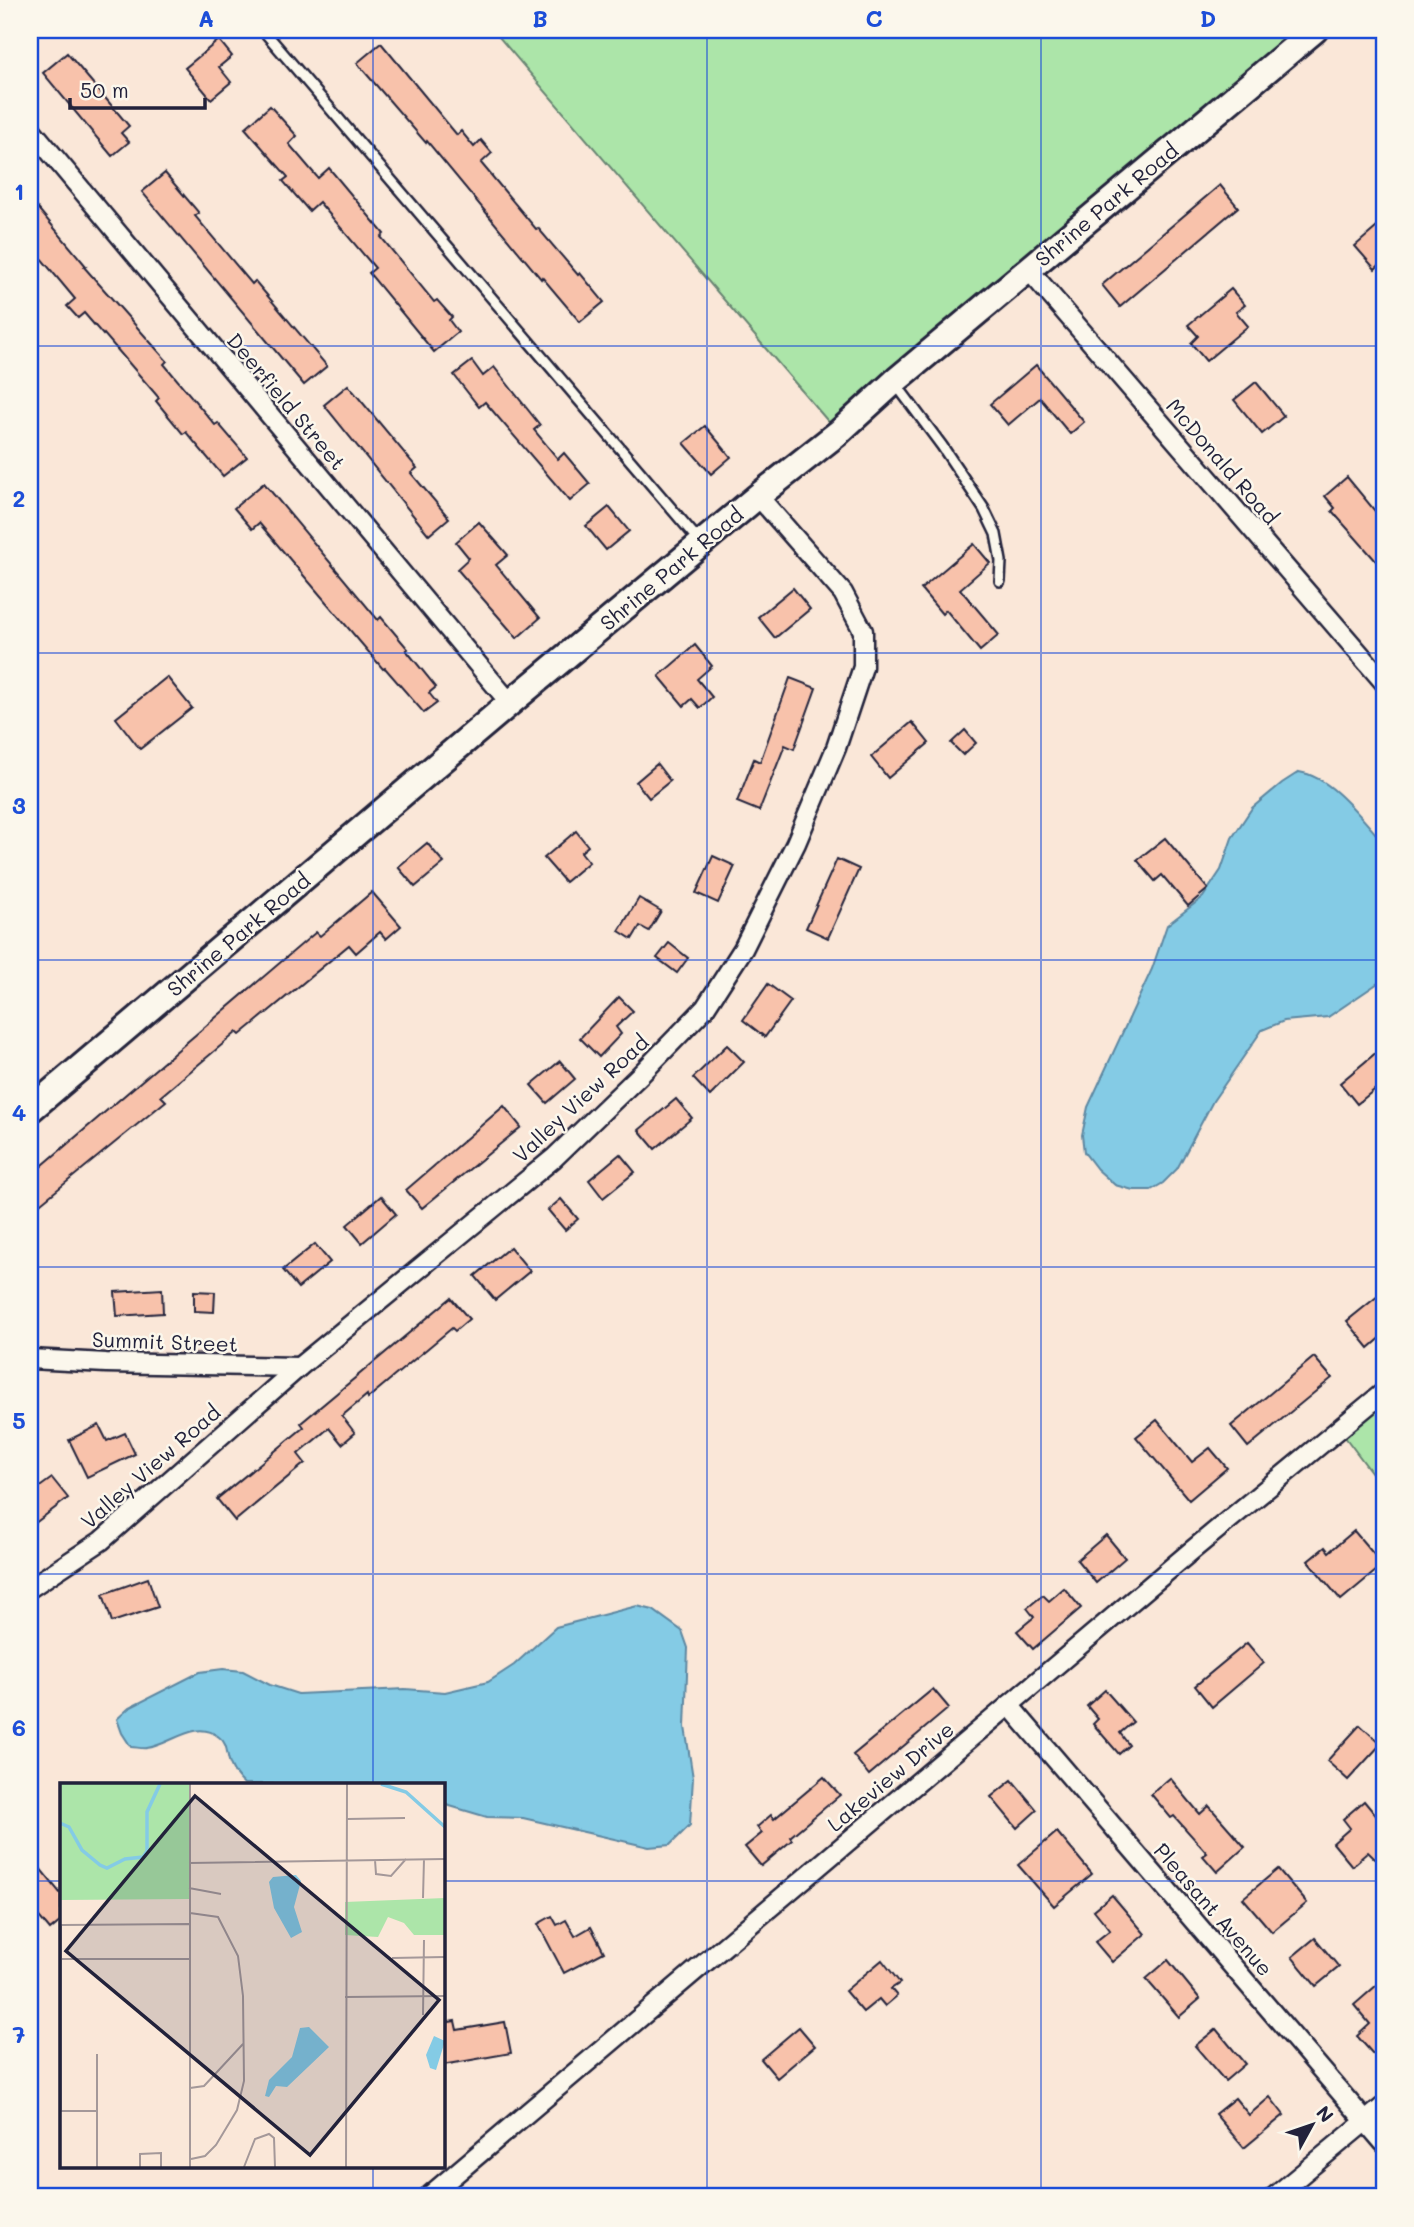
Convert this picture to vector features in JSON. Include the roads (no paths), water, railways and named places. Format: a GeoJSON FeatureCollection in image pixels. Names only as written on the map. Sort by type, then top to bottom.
{"type":"FeatureCollection","features":[{"type":"Feature","properties":{"kind":"street","name":"Shrine Park Road"},"geometry":{"type":"LineString","coordinates":[[30,1110],[510,703],[758,496],[838,433],[894,382],[1315,30]]}},
{"type":"Feature","properties":{"kind":"street","name":"Deerfield Street"},"geometry":{"type":"LineString","coordinates":[[30,128],[510,703]]}},
{"type":"Feature","properties":{"kind":"street","name":"McDonald Road"},"geometry":{"type":"LineString","coordinates":[[1028,269],[1384,682]]}},
{"type":"Feature","properties":{"kind":"street","name":"Valley View Road"},"geometry":{"type":"LineString","coordinates":[[30,1588],[101,1541],[299,1367],[554,1157],[705,1008],[743,949],[796,843],[836,748],[863,667],[863,631],[842,593],[758,496]]}},
{"type":"Feature","properties":{"kind":"street","name":"Summit Street"},"geometry":{"type":"LineString","coordinates":[[30,1359],[299,1367]]}},
{"type":"Feature","properties":{"kind":"street","name":"Lakeview Drive"},"geometry":{"type":"LineString","coordinates":[[428,2197],[1009,1705],[1384,1392]]}},
{"type":"Feature","properties":{"kind":"street","name":"Pleasant Avenue"},"geometry":{"type":"LineString","coordinates":[[1009,1705],[1384,2143]]}},
{"type":"Feature","properties":{"kind":"street"},"geometry":{"type":"LineString","coordinates":[[1274,2197],[1384,2106]]}},
{"type":"Feature","properties":{"kind":"lane"},"geometry":{"type":"LineString","coordinates":[[263,30],[701,543]]}},
{"type":"Feature","properties":{"kind":"lane"},"geometry":{"type":"LineString","coordinates":[[894,382],[942,446],[984,509],[996,534],[1001,561],[1000,580]]}},
{"type":"Feature","properties":{"kind":"water"},"geometry":{"type":"Polygon","coordinates":[[[1299,772],[1335,790],[1384,843],[1384,979],[1328,1017],[1284,1021],[1262,1030],[1213,1101],[1177,1169],[1151,1190],[1133,1190],[1115,1185],[1097,1169],[1084,1152],[1082,1135],[1088,1107],[1152,969],[1167,925],[1203,897],[1221,870],[1232,838],[1252,808],[1299,772]]]}},
{"type":"Feature","properties":{"kind":"water"},"geometry":{"type":"Polygon","coordinates":[[[637,1606],[653,1610],[682,1631],[688,1648],[685,1727],[693,1778],[690,1825],[670,1845],[649,1847],[523,1818],[487,1817],[444,1804],[444,1783],[243,1783],[232,1769],[224,1743],[210,1732],[192,1731],[156,1746],[131,1747],[117,1719],[129,1708],[200,1672],[223,1669],[243,1671],[270,1685],[298,1694],[405,1689],[445,1692],[488,1682],[514,1665],[556,1627],[637,1606]]]}}]}
